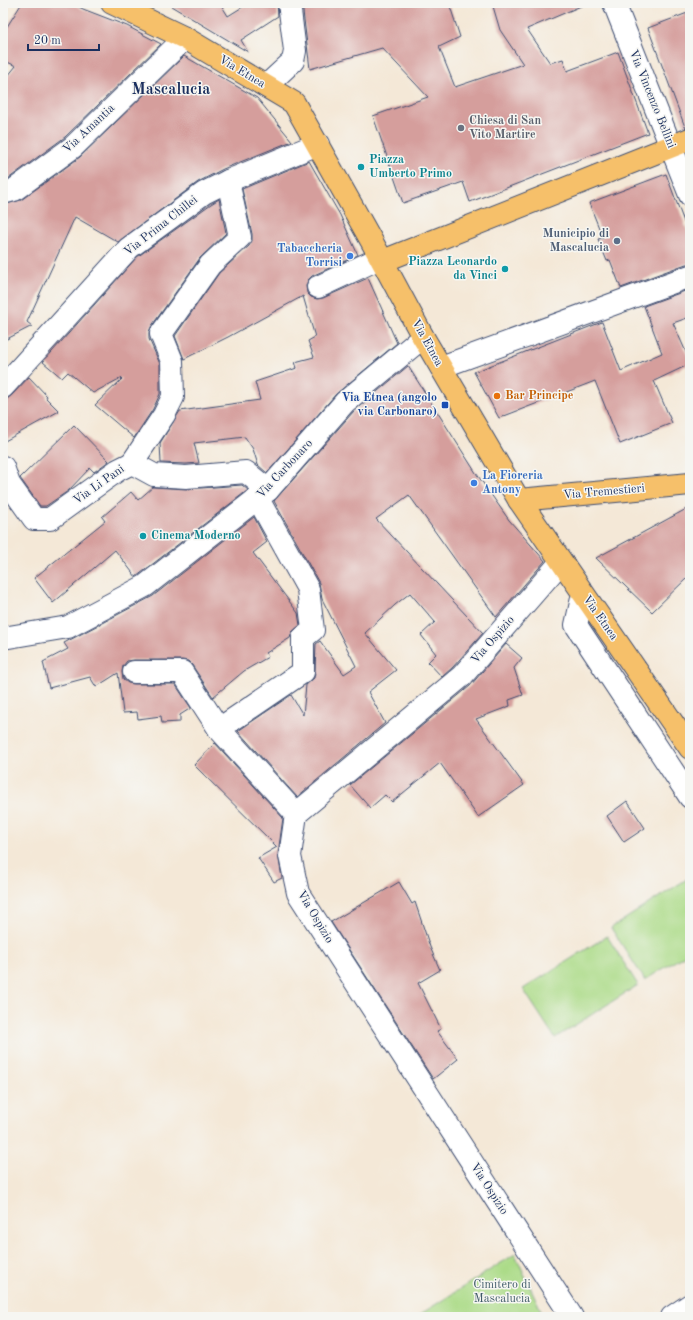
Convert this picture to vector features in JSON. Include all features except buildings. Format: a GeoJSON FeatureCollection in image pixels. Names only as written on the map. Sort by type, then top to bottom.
{"type":"FeatureCollection","features":[{"type":"Feature","properties":{"kind":"main road","name":"Via Etnea"},"geometry":{"type":"LineString","coordinates":[[112,3],[184,38],[294,103],[318,144],[423,337],[519,500],[690,748]]}},
{"type":"Feature","properties":{"kind":"main road"},"geometry":{"type":"LineString","coordinates":[[381,260],[681,143]]}},
{"type":"Feature","properties":{"kind":"main road","name":"Via Tremestieri"},"geometry":{"type":"LineString","coordinates":[[519,500],[690,484]]}},
{"type":"Feature","properties":{"kind":"street"},"geometry":{"type":"LineString","coordinates":[[266,86],[293,61],[295,51],[289,3]]}},
{"type":"Feature","properties":{"kind":"street","name":"Via Vincenzo Bellini"},"geometry":{"type":"LineString","coordinates":[[614,3],[681,143],[690,195]]}},
{"type":"Feature","properties":{"kind":"street","name":"Via Amantia"},"geometry":{"type":"LineString","coordinates":[[3,193],[14,190],[72,147],[184,38]]}},
{"type":"Feature","properties":{"kind":"street","name":"Via Prima Chillei"},"geometry":{"type":"LineString","coordinates":[[3,387],[129,248],[204,193],[228,181],[318,144]]}},
{"type":"Feature","properties":{"kind":"street"},"geometry":{"type":"LineString","coordinates":[[132,463],[164,416],[173,397],[172,362],[161,334],[210,265],[240,237],[228,181]]}},
{"type":"Feature","properties":{"kind":"street"},"geometry":{"type":"LineString","coordinates":[[318,287],[381,260]]}},
{"type":"Feature","properties":{"kind":"street"},"geometry":{"type":"LineString","coordinates":[[441,367],[690,276]]}},
{"type":"Feature","properties":{"kind":"street","name":"Via Carbonaro"},"geometry":{"type":"LineString","coordinates":[[3,638],[68,627],[145,586],[263,494],[345,402],[423,337]]}},
{"type":"Feature","properties":{"kind":"street","name":"Via Li Pani"},"geometry":{"type":"LineString","coordinates":[[3,466],[8,484],[34,519],[50,519],[118,470],[132,463],[154,475],[186,477],[246,472],[263,494]]}},
{"type":"Feature","properties":{"kind":"street"},"geometry":{"type":"LineString","coordinates":[[219,729],[302,672],[303,638],[313,630],[308,588],[263,494]]}},
{"type":"Feature","properties":{"kind":"street","name":"Via Ospizio"},"geometry":{"type":"LineString","coordinates":[[561,562],[462,676],[296,814],[290,856],[298,893],[572,1317]]}},
{"type":"Feature","properties":{"kind":"street"},"geometry":{"type":"LineString","coordinates":[[583,594],[576,625],[690,798]]}},
{"type":"Feature","properties":{"kind":"street"},"geometry":{"type":"LineString","coordinates":[[134,672],[182,672],[219,729],[296,814]]}},
{"type":"Feature","properties":{"kind":"street"},"geometry":{"type":"LineString","coordinates":[[616,686],[637,672]]}},
{"type":"Feature","properties":{"kind":"street"},"geometry":{"type":"LineString","coordinates":[[672,1317],[690,1305]]}},
{"type":"Feature","properties":{"kind":"green space"},"geometry":{"type":"Polygon","coordinates":[[[690,877],[690,952],[645,980],[611,928],[690,877]]]}},
{"type":"Feature","properties":{"kind":"green space"},"geometry":{"type":"Polygon","coordinates":[[[607,936],[638,985],[555,1038],[523,989],[607,936]]]}},
{"type":"Feature","properties":{"kind":"green space","name":"Cimitero di Mascalucia"},"geometry":{"type":"Polygon","coordinates":[[[515,1254],[544,1317],[416,1317],[515,1254]]]}},
{"type":"Feature","properties":{"kind":"place","name":"Chiesa di San Vito Martire"},"geometry":{"type":"Point","coordinates":[461,128]}},
{"type":"Feature","properties":{"kind":"place","name":"Piazza Umberto Primo"},"geometry":{"type":"Point","coordinates":[361,167]}},
{"type":"Feature","properties":{"kind":"place","name":"Municipio di Mascalucia"},"geometry":{"type":"Point","coordinates":[617,241]}},
{"type":"Feature","properties":{"kind":"place","name":"Tabaccheria Torrisi"},"geometry":{"type":"Point","coordinates":[350,256]}},
{"type":"Feature","properties":{"kind":"place","name":"Piazza Leonardo da Vinci"},"geometry":{"type":"Point","coordinates":[505,269]}},
{"type":"Feature","properties":{"kind":"place","name":"Bar Principe"},"geometry":{"type":"Point","coordinates":[497,396]}},
{"type":"Feature","properties":{"kind":"place","name":"Via Etnea (angolo via Carbonaro)"},"geometry":{"type":"Point","coordinates":[445,405]}},
{"type":"Feature","properties":{"kind":"place","name":"La Fioreria Antony"},"geometry":{"type":"Point","coordinates":[474,483]}},
{"type":"Feature","properties":{"kind":"place","name":"Cinema Moderno"},"geometry":{"type":"Point","coordinates":[143,536]}},
{"type":"Feature","properties":{"kind":"district","name":"Mascalucia"},"geometry":{"type":"Point","coordinates":[171,90]}}]}
